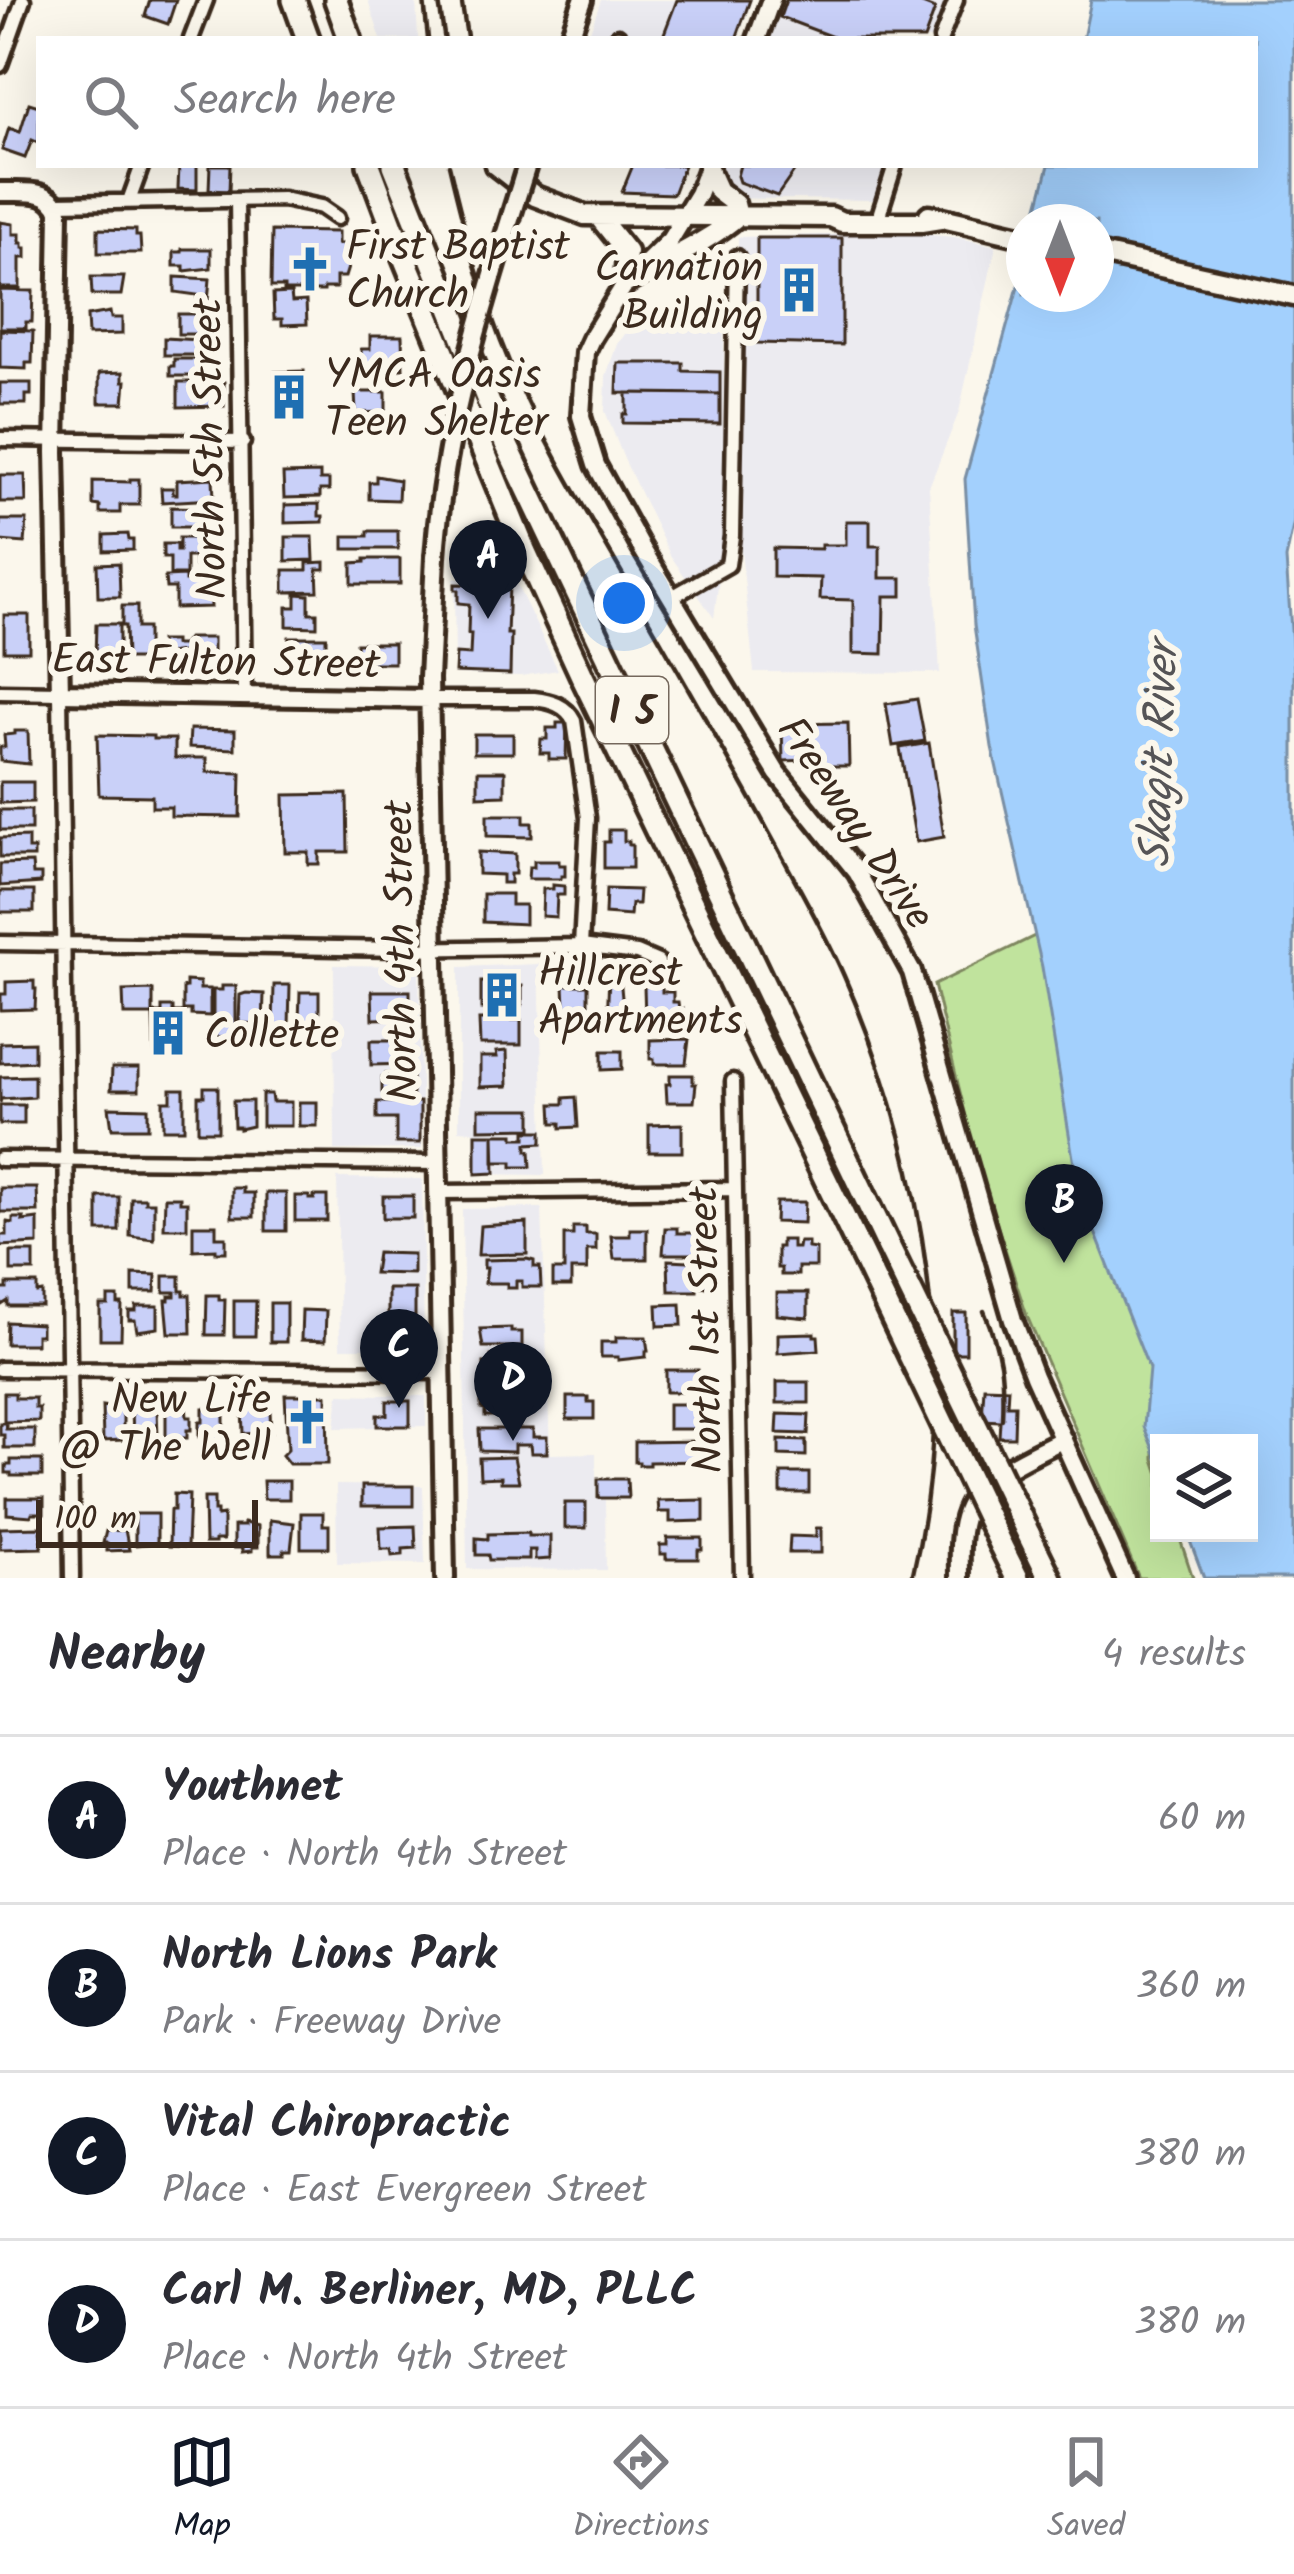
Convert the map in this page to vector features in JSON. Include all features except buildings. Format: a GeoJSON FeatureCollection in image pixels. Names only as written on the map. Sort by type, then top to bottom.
{"type":"FeatureCollection","features":[{"type":"Feature","properties":{"kind":"highway"},"geometry":{"type":"LineString","coordinates":[[294,0],[307,36]]}},
{"type":"Feature","properties":{"kind":"highway"},"geometry":{"type":"LineString","coordinates":[[308,0],[322,36]]}},
{"type":"Feature","properties":{"kind":"highway"},"geometry":{"type":"LineString","coordinates":[[337,2],[349,36]]}},
{"type":"Feature","properties":{"kind":"highway","name":"I 5"},"geometry":{"type":"LineString","coordinates":[[366,168],[535,573],[1017,1578]]}},
{"type":"Feature","properties":{"kind":"highway","name":"I 5"},"geometry":{"type":"LineString","coordinates":[[395,168],[500,431],[1050,1578]]}},
{"type":"Feature","properties":{"kind":"main road"},"geometry":{"type":"LineString","coordinates":[[450,0],[456,36]]}},
{"type":"Feature","properties":{"kind":"main road"},"geometry":{"type":"LineString","coordinates":[[498,168],[543,200],[598,216],[947,220]]}},
{"type":"Feature","properties":{"kind":"main road"},"geometry":{"type":"LineString","coordinates":[[708,168],[718,190],[735,204],[738,216]]}},
{"type":"Feature","properties":{"kind":"main road"},"geometry":{"type":"LineString","coordinates":[[831,218],[842,212],[922,212],[1006,233]]}},
{"type":"Feature","properties":{"kind":"main road"},"geometry":{"type":"LineString","coordinates":[[598,216],[627,252],[625,284]]}},
{"type":"Feature","properties":{"kind":"main road"},"geometry":{"type":"LineString","coordinates":[[625,284],[738,216]]}},
{"type":"Feature","properties":{"kind":"main road"},"geometry":{"type":"LineString","coordinates":[[1114,257],[1294,296]]}},
{"type":"Feature","properties":{"kind":"street"},"geometry":{"type":"LineString","coordinates":[[0,65],[23,0]]}},
{"type":"Feature","properties":{"kind":"street"},"geometry":{"type":"LineString","coordinates":[[191,36],[206,0]]}},
{"type":"Feature","properties":{"kind":"street"},"geometry":{"type":"LineString","coordinates":[[569,36],[583,0]]}},
{"type":"Feature","properties":{"kind":"street"},"geometry":{"type":"LineString","coordinates":[[758,36],[771,0]]}},
{"type":"Feature","properties":{"kind":"street"},"geometry":{"type":"LineString","coordinates":[[941,36],[956,0]]}},
{"type":"Feature","properties":{"kind":"street"},"geometry":{"type":"LineString","coordinates":[[129,201],[141,168]]}},
{"type":"Feature","properties":{"kind":"street","name":"North 4th Street"},"geometry":{"type":"LineString","coordinates":[[445,1578],[429,678],[435,557],[442,482],[478,328],[526,168]]}},
{"type":"Feature","properties":{"kind":"street","name":"Freeway Drive"},"geometry":{"type":"LineString","coordinates":[[708,168],[670,240],[625,284],[585,352],[580,416],[596,465],[672,597],[777,772],[857,872],[912,972],[1013,1320],[1125,1578]]}},
{"type":"Feature","properties":{"kind":"street"},"geometry":{"type":"LineString","coordinates":[[880,212],[895,168]]}},
{"type":"Feature","properties":{"kind":"street"},"geometry":{"type":"LineString","coordinates":[[0,192],[47,195],[59,211],[56,439],[72,1578]]}},
{"type":"Feature","properties":{"kind":"street"},"geometry":{"type":"LineString","coordinates":[[57,203],[283,199],[321,207],[337,218]]}},
{"type":"Feature","properties":{"kind":"street","name":"North 5th Street"},"geometry":{"type":"LineString","coordinates":[[237,200],[244,696]]}},
{"type":"Feature","properties":{"kind":"street"},"geometry":{"type":"LineString","coordinates":[[672,597],[728,565],[737,257]]}},
{"type":"Feature","properties":{"kind":"street"},"geometry":{"type":"LineString","coordinates":[[0,439],[243,442]]}},
{"type":"Feature","properties":{"kind":"street","name":"East Fulton Street"},"geometry":{"type":"LineString","coordinates":[[0,692],[430,699]]}},
{"type":"Feature","properties":{"kind":"street"},"geometry":{"type":"LineString","coordinates":[[430,699],[548,700],[569,711],[588,818],[580,946]]}},
{"type":"Feature","properties":{"kind":"street"},"geometry":{"type":"LineString","coordinates":[[0,943],[434,949],[580,946],[637,953],[658,962]]}},
{"type":"Feature","properties":{"kind":"street","name":"North 1st Street"},"geometry":{"type":"LineString","coordinates":[[733,1081],[742,1578]]}},
{"type":"Feature","properties":{"kind":"street"},"geometry":{"type":"LineString","coordinates":[[0,1159],[439,1163]]}},
{"type":"Feature","properties":{"kind":"street"},"geometry":{"type":"LineString","coordinates":[[440,1192],[734,1189]]}},
{"type":"Feature","properties":{"kind":"street"},"geometry":{"type":"LineString","coordinates":[[0,1369],[442,1372]]}},
{"type":"Feature","properties":{"kind":"street"},"geometry":{"type":"LineString","coordinates":[[960,1578],[966,1512],[983,1485],[1063,1439]]}},
{"type":"Feature","properties":{"kind":"shaded area"},"geometry":{"type":"Polygon","coordinates":[[[368,0],[416,0],[418,36],[380,36],[368,0]]]}},
{"type":"Feature","properties":{"kind":"shaded area"},"geometry":{"type":"Polygon","coordinates":[[[601,0],[752,0],[739,36],[605,36],[590,31],[601,0]]]}},
{"type":"Feature","properties":{"kind":"shaded area"},"geometry":{"type":"Polygon","coordinates":[[[781,0],[951,0],[937,36],[768,36],[781,0]]]}},
{"type":"Feature","properties":{"kind":"shaded area"},"geometry":{"type":"Polygon","coordinates":[[[719,168],[888,168],[876,200],[708,198],[719,168]]]}},
{"type":"Feature","properties":{"kind":"shaded area"},"geometry":{"type":"Polygon","coordinates":[[[908,233],[996,246],[959,412],[929,487],[940,673],[754,672],[736,504],[738,237],[908,233]]]}},
{"type":"Feature","properties":{"kind":"shaded area"},"geometry":{"type":"Polygon","coordinates":[[[643,307],[724,308],[723,548],[714,618],[670,555],[605,411],[606,376],[617,344],[643,307]]]}},
{"type":"Feature","properties":{"kind":"shaded area"},"geometry":{"type":"Polygon","coordinates":[[[513,577],[558,670],[521,676],[455,674],[454,579],[513,577]]]}},
{"type":"Feature","properties":{"kind":"shaded area"},"geometry":{"type":"Polygon","coordinates":[[[539,964],[545,1175],[475,1174],[474,1131],[459,1130],[459,967],[539,964]]]}},
{"type":"Feature","properties":{"kind":"shaded area"},"geometry":{"type":"Polygon","coordinates":[[[334,965],[419,966],[422,1149],[335,1150],[334,965]]]}},
{"type":"Feature","properties":{"kind":"shaded area"},"geometry":{"type":"Polygon","coordinates":[[[337,1178],[422,1179],[424,1348],[340,1348],[337,1178]]]}},
{"type":"Feature","properties":{"kind":"shaded area"},"geometry":{"type":"Polygon","coordinates":[[[542,1208],[550,1454],[596,1453],[596,1499],[605,1500],[606,1570],[467,1569],[462,1209],[542,1208]]]}},
{"type":"Feature","properties":{"kind":"shaded area"},"geometry":{"type":"Polygon","coordinates":[[[339,1394],[426,1396],[426,1426],[335,1428],[339,1394]]]}},
{"type":"Feature","properties":{"kind":"shaded area"},"geometry":{"type":"Polygon","coordinates":[[[336,1485],[423,1486],[425,1564],[337,1563],[336,1485]]]}},
{"type":"Feature","properties":{"kind":"green space"},"geometry":{"type":"Polygon","coordinates":[[[1041,933],[1154,1342],[1150,1542],[1181,1542],[1193,1578],[1139,1578],[1027,1316],[979,1170],[934,985],[1041,933]]]}},
{"type":"Feature","properties":{"kind":"water","name":"Skagit River"},"geometry":{"type":"Polygon","coordinates":[[[1091,0],[1294,0],[1294,521],[1286,559],[1294,672],[1294,1578],[1204,1578],[1190,1542],[1258,1542],[1258,1434],[1150,1434],[1150,1441],[1144,1427],[1149,1369],[1078,1189],[1042,967],[992,747],[974,625],[965,479],[1011,312],[1114,312],[1114,204],[1039,204],[1048,168],[1258,168],[1258,36],[1084,36],[1091,0]]]}},
{"type":"Feature","properties":{"kind":"railway"},"geometry":{"type":"LineString","coordinates":[[424,0],[428,36]]}},
{"type":"Feature","properties":{"kind":"railway"},"geometry":{"type":"LineString","coordinates":[[450,168],[483,291],[523,393],[814,915],[872,1047],[914,1196],[933,1349],[933,1426],[912,1578]]}},
{"type":"Feature","properties":{"kind":"railway"},"geometry":{"type":"LineString","coordinates":[[984,1311],[1000,1364],[1002,1419]]}},
{"type":"Feature","properties":{"kind":"place","name":"First Baptist Church"},"geometry":{"type":"Point","coordinates":[310,269]}},
{"type":"Feature","properties":{"kind":"place","name":"Carnation Building"},"geometry":{"type":"Point","coordinates":[799,290]}},
{"type":"Feature","properties":{"kind":"place","name":"YMCA Oasis Teen Shelter"},"geometry":{"type":"Point","coordinates":[289,397]}},
{"type":"Feature","properties":{"kind":"place","name":"Youthnet"},"geometry":{"type":"Point","coordinates":[488,619]}},
{"type":"Feature","properties":{"kind":"place","name":"Hillcrest Apartments"},"geometry":{"type":"Point","coordinates":[502,995]}},
{"type":"Feature","properties":{"kind":"place","name":"Collette"},"geometry":{"type":"Point","coordinates":[168,1033]}},
{"type":"Feature","properties":{"kind":"place","name":"North Lions Park"},"geometry":{"type":"Point","coordinates":[1064,1263]}},
{"type":"Feature","properties":{"kind":"place","name":"Vital Chiropractic"},"geometry":{"type":"Point","coordinates":[399,1408]}},
{"type":"Feature","properties":{"kind":"place","name":"New Life @ The Well"},"geometry":{"type":"Point","coordinates":[307,1422]}},
{"type":"Feature","properties":{"kind":"place","name":"Carl M. Berliner, MD, PLLC"},"geometry":{"type":"Point","coordinates":[513,1441]}}]}
